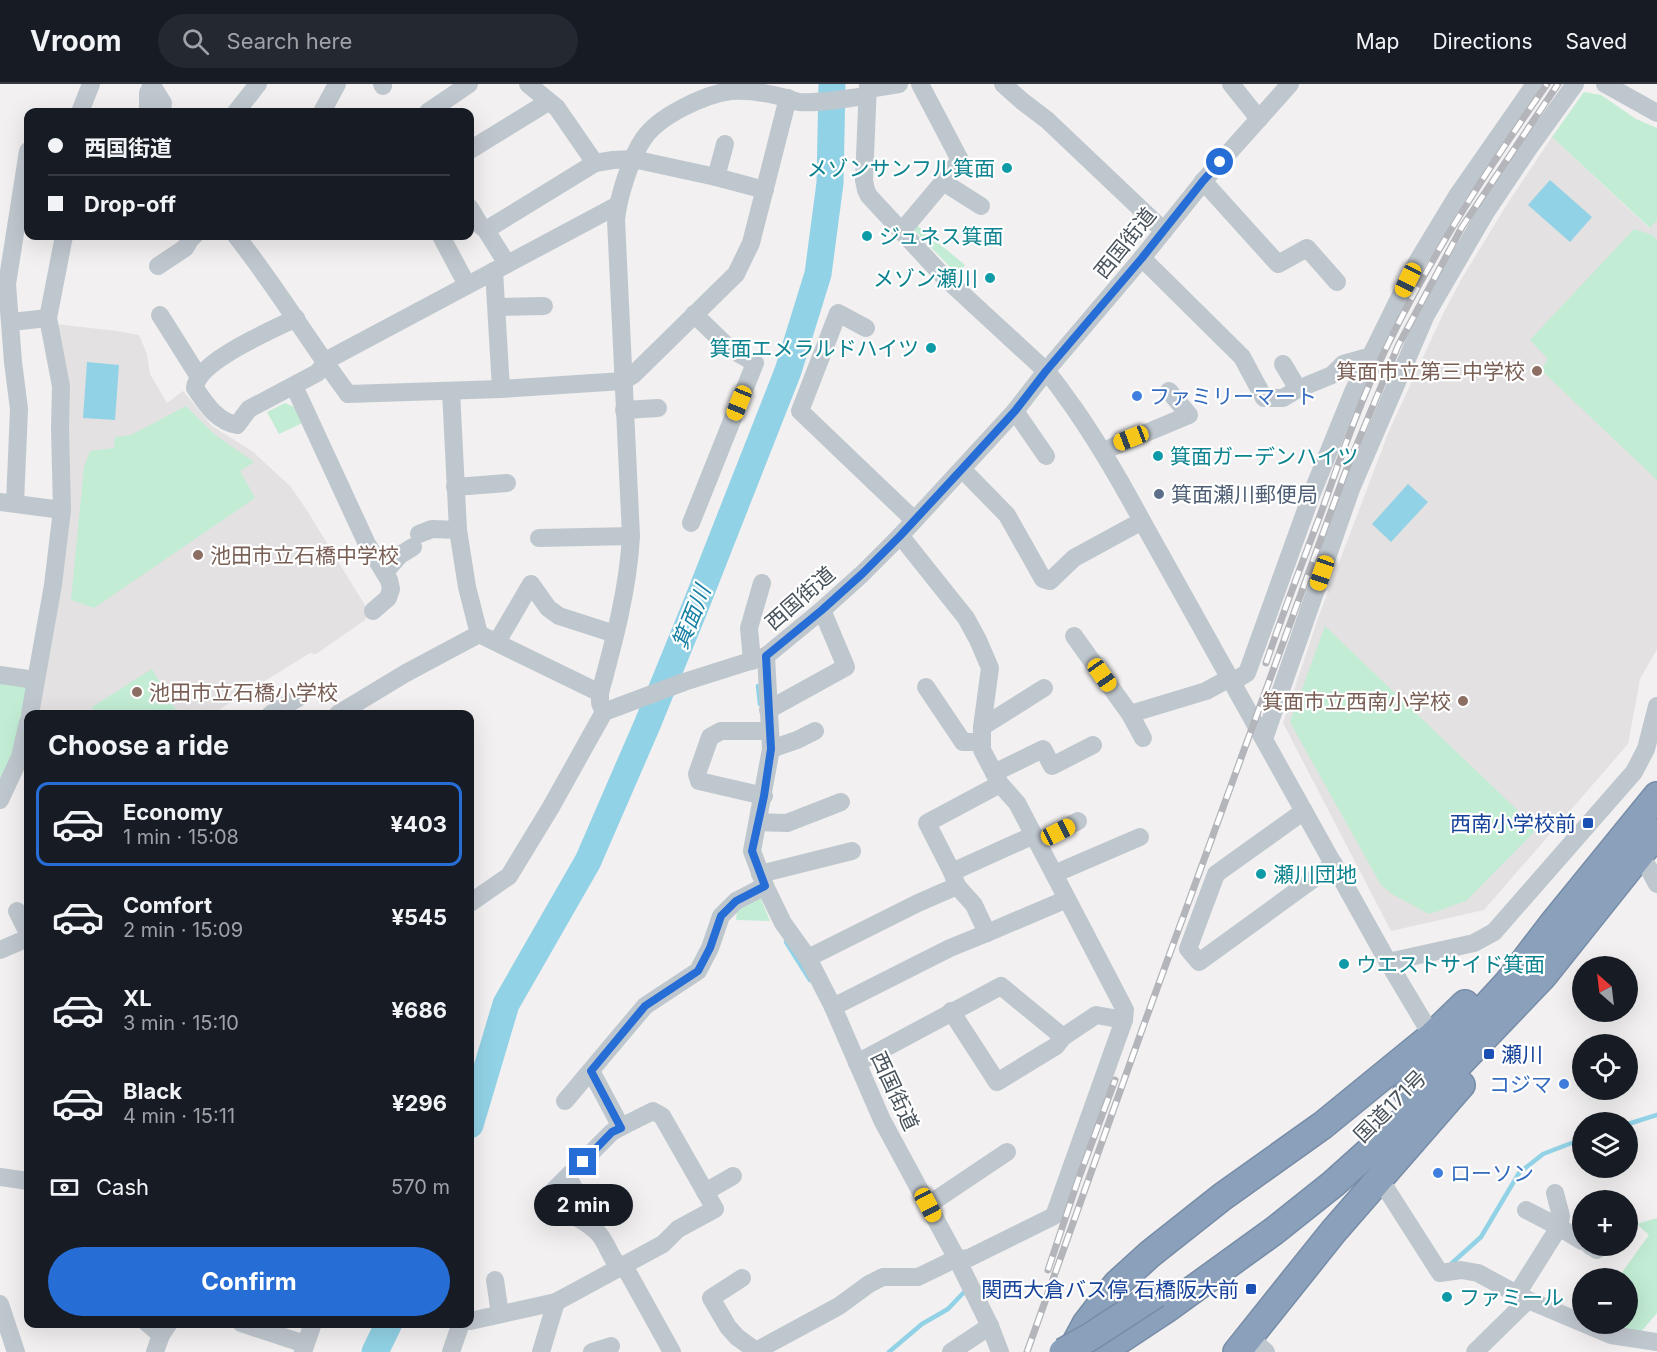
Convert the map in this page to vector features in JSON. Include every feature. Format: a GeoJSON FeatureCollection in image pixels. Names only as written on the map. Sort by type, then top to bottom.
{"type":"FeatureCollection","features":[{"type":"Feature","properties":{"kind":"highway","name":"国道171号"},"geometry":{"type":"LineString","coordinates":[[1101,1352],[1219,1250],[1298,1190],[1351,1145],[1407,1092],[1507,984],[1552,924],[1657,796]]}},
{"type":"Feature","properties":{"kind":"highway","name":"国道171号"},"geometry":{"type":"LineString","coordinates":[[1062,1352],[1161,1301],[1266,1238],[1333,1184],[1410,1114],[1543,976],[1657,833]]}},
{"type":"Feature","properties":{"kind":"highway"},"geometry":{"type":"LineString","coordinates":[[1071,1352],[1086,1324],[1117,1284],[1150,1254],[1222,1197],[1323,1125],[1432,1036],[1552,924]]}},
{"type":"Feature","properties":{"kind":"highway"},"geometry":{"type":"LineString","coordinates":[[1250,1347],[1333,1232],[1489,1054],[1543,976]]}},
{"type":"Feature","properties":{"kind":"street"},"geometry":{"type":"LineString","coordinates":[[82,108],[91,84]]}},
{"type":"Feature","properties":{"kind":"street"},"geometry":{"type":"LineString","coordinates":[[239,108],[258,84]]}},
{"type":"Feature","properties":{"kind":"street"},"geometry":{"type":"LineString","coordinates":[[324,108],[338,84]]}},
{"type":"Feature","properties":{"kind":"street"},"geometry":{"type":"LineString","coordinates":[[434,108],[469,84]]}},
{"type":"Feature","properties":{"kind":"street"},"geometry":{"type":"LineString","coordinates":[[528,84],[557,108],[596,163]]}},
{"type":"Feature","properties":{"kind":"street"},"geometry":{"type":"LineString","coordinates":[[604,712],[600,703],[600,693],[629,567],[631,536],[616,231],[618,205],[633,159],[644,137],[658,123],[683,107],[712,94],[752,88],[796,102],[806,102],[899,84]]}},
{"type":"Feature","properties":{"kind":"street"},"geometry":{"type":"LineString","coordinates":[[901,232],[960,160],[920,84]]}},
{"type":"Feature","properties":{"kind":"street"},"geometry":{"type":"LineString","coordinates":[[1004,84],[1047,120],[1164,231]]}},
{"type":"Feature","properties":{"kind":"street"},"geometry":{"type":"LineString","coordinates":[[1231,84],[1259,118]]}},
{"type":"Feature","properties":{"kind":"street","name":"西国街道"},"geometry":{"type":"LineString","coordinates":[[1000,1352],[990,1326],[952,1261],[928,1205],[882,1120],[833,1007],[808,958],[783,923],[752,851],[771,749],[768,710],[759,659],[822,610],[862,574],[962,469],[1015,411],[1203,181],[1290,84]]}},
{"type":"Feature","properties":{"kind":"street"},"geometry":{"type":"LineString","coordinates":[[1130,714],[1206,691],[1248,673],[1312,493],[1353,392],[1417,262],[1457,196],[1534,84]]}},
{"type":"Feature","properties":{"kind":"street"},"geometry":{"type":"LineString","coordinates":[[1264,739],[1351,489],[1426,315],[1486,213],[1575,84]]}},
{"type":"Feature","properties":{"kind":"street"},"geometry":{"type":"LineString","coordinates":[[1605,84],[1657,113]]}},
{"type":"Feature","properties":{"kind":"street"},"geometry":{"type":"LineString","coordinates":[[148,108],[148,93],[152,85]]}},
{"type":"Feature","properties":{"kind":"street"},"geometry":{"type":"LineString","coordinates":[[152,85],[163,103],[162,108]]}},
{"type":"Feature","properties":{"kind":"street"},"geometry":{"type":"LineString","coordinates":[[865,91],[864,180],[868,196],[943,276],[1046,371],[1102,451],[1388,962],[1432,1036]]}},
{"type":"Feature","properties":{"kind":"street"},"geometry":{"type":"LineString","coordinates":[[243,240],[348,394],[501,389],[623,381],[633,375],[736,274],[751,243],[788,98]]}},
{"type":"Feature","properties":{"kind":"street"},"geometry":{"type":"LineString","coordinates":[[474,148],[548,102]]}},
{"type":"Feature","properties":{"kind":"street"},"geometry":{"type":"LineString","coordinates":[[716,177],[724,144]]}},
{"type":"Feature","properties":{"kind":"street"},"geometry":{"type":"LineString","coordinates":[[486,230],[596,163],[613,160],[633,159],[765,190]]}},
{"type":"Feature","properties":{"kind":"street"},"geometry":{"type":"LineString","coordinates":[[24,177],[7,284],[19,409],[7,503],[62,510]]}},
{"type":"Feature","properties":{"kind":"street"},"geometry":{"type":"LineString","coordinates":[[1203,181],[1278,264],[1307,248],[1337,282]]}},
{"type":"Feature","properties":{"kind":"street"},"geometry":{"type":"LineString","coordinates":[[943,182],[981,206]]}},
{"type":"Feature","properties":{"kind":"street"},"geometry":{"type":"LineString","coordinates":[[296,318],[225,354],[199,377],[195,388],[218,417],[237,425],[249,409],[317,373],[331,358],[618,205]]}},
{"type":"Feature","properties":{"kind":"street"},"geometry":{"type":"LineString","coordinates":[[474,215],[486,230],[501,268],[497,307],[501,389]]}},
{"type":"Feature","properties":{"kind":"street"},"geometry":{"type":"LineString","coordinates":[[31,710],[53,585],[62,510],[61,386],[48,318],[63,240]]}},
{"type":"Feature","properties":{"kind":"street"},"geometry":{"type":"LineString","coordinates":[[158,266],[185,248],[190,240]]}},
{"type":"Feature","properties":{"kind":"street"},"geometry":{"type":"LineString","coordinates":[[443,240],[467,285]]}},
{"type":"Feature","properties":{"kind":"street"},"geometry":{"type":"LineString","coordinates":[[1142,258],[1242,357],[1264,398],[1283,398],[1332,375],[1343,364],[1371,356]]}},
{"type":"Feature","properties":{"kind":"street"},"geometry":{"type":"LineString","coordinates":[[497,307],[544,306]]}},
{"type":"Feature","properties":{"kind":"street"},"geometry":{"type":"LineString","coordinates":[[866,328],[838,313],[800,411],[914,520]]}},
{"type":"Feature","properties":{"kind":"street"},"geometry":{"type":"LineString","coordinates":[[691,523],[755,363],[729,348],[694,314]]}},
{"type":"Feature","properties":{"kind":"street"},"geometry":{"type":"LineString","coordinates":[[11,322],[48,318]]}},
{"type":"Feature","properties":{"kind":"street"},"geometry":{"type":"LineString","coordinates":[[163,326],[199,377]]}},
{"type":"Feature","properties":{"kind":"street"},"geometry":{"type":"LineString","coordinates":[[1282,364],[1298,390]]}},
{"type":"Feature","properties":{"kind":"street"},"geometry":{"type":"LineString","coordinates":[[294,386],[320,463],[389,580],[391,589],[388,598],[373,611]]}},
{"type":"Feature","properties":{"kind":"street"},"geometry":{"type":"LineString","coordinates":[[451,391],[458,530],[467,587],[479,634]]}},
{"type":"Feature","properties":{"kind":"street"},"geometry":{"type":"LineString","coordinates":[[1102,451],[1195,414],[1168,391]]}},
{"type":"Feature","properties":{"kind":"street"},"geometry":{"type":"LineString","coordinates":[[624,410],[658,408]]}},
{"type":"Feature","properties":{"kind":"street"},"geometry":{"type":"LineString","coordinates":[[1015,411],[1046,456]]}},
{"type":"Feature","properties":{"kind":"street"},"geometry":{"type":"LineString","coordinates":[[962,469],[1007,515],[1042,579],[1050,581],[1074,558],[1142,521]]}},
{"type":"Feature","properties":{"kind":"street"},"geometry":{"type":"LineString","coordinates":[[455,487],[507,483]]}},
{"type":"Feature","properties":{"kind":"street"},"geometry":{"type":"LineString","coordinates":[[385,572],[416,540],[432,529],[458,530]]}},
{"type":"Feature","properties":{"kind":"street"},"geometry":{"type":"LineString","coordinates":[[539,538],[631,536]]}},
{"type":"Feature","properties":{"kind":"street"},"geometry":{"type":"LineString","coordinates":[[742,1278],[705,1297],[733,1332],[756,1351],[839,1306],[883,1277],[918,1277],[952,1261],[969,1258],[1054,1216],[1124,1020],[1125,1010],[1036,838],[1017,803],[997,778],[982,750],[981,735],[990,668],[986,659],[966,618],[900,536]]}},
{"type":"Feature","properties":{"kind":"street"},"geometry":{"type":"LineString","coordinates":[[474,895],[509,876],[604,712],[684,682],[759,659],[749,628],[762,583]]}},
{"type":"Feature","properties":{"kind":"street"},"geometry":{"type":"LineString","coordinates":[[497,642],[531,584],[548,608],[559,616],[615,634]]}},
{"type":"Feature","properties":{"kind":"street"},"geometry":{"type":"LineString","coordinates":[[768,710],[846,667],[822,610]]}},
{"type":"Feature","properties":{"kind":"street"},"geometry":{"type":"LineString","coordinates":[[479,634],[600,693]]}},
{"type":"Feature","properties":{"kind":"street"},"geometry":{"type":"LineString","coordinates":[[345,710],[406,673],[479,634]]}},
{"type":"Feature","properties":{"kind":"street"},"geometry":{"type":"LineString","coordinates":[[1074,636],[1130,714],[1143,738]]}},
{"type":"Feature","properties":{"kind":"street"},"geometry":{"type":"LineString","coordinates":[[0,675],[35,680]]}},
{"type":"Feature","properties":{"kind":"street"},"geometry":{"type":"LineString","coordinates":[[927,695],[963,742],[981,735],[1044,688]]}},
{"type":"Feature","properties":{"kind":"street"},"geometry":{"type":"LineString","coordinates":[[278,710],[298,698]]}},
{"type":"Feature","properties":{"kind":"street"},"geometry":{"type":"LineString","coordinates":[[1388,962],[1474,943],[1494,932],[1634,772],[1646,748],[1657,706]]}},
{"type":"Feature","properties":{"kind":"street"},"geometry":{"type":"LineString","coordinates":[[764,796],[699,781],[697,774],[710,737],[721,730],[770,730]]}},
{"type":"Feature","properties":{"kind":"street"},"geometry":{"type":"LineString","coordinates":[[771,749],[815,731]]}},
{"type":"Feature","properties":{"kind":"street"},"geometry":{"type":"LineString","coordinates":[[0,800],[20,757],[24,740]]}},
{"type":"Feature","properties":{"kind":"street"},"geometry":{"type":"LineString","coordinates":[[987,933],[974,905],[954,879],[924,818],[997,778],[1042,749],[1052,766],[1093,745]]}},
{"type":"Feature","properties":{"kind":"street"},"geometry":{"type":"LineString","coordinates":[[758,822],[787,823],[826,817],[841,802]]}},
{"type":"Feature","properties":{"kind":"street"},"geometry":{"type":"LineString","coordinates":[[1304,811],[1215,874],[1188,949],[1199,962],[1334,864]]}},
{"type":"Feature","properties":{"kind":"street"},"geometry":{"type":"LineString","coordinates":[[808,958],[918,903],[954,879],[1036,838],[1078,821]]}},
{"type":"Feature","properties":{"kind":"street"},"geometry":{"type":"LineString","coordinates":[[1054,874],[1140,837]]}},
{"type":"Feature","properties":{"kind":"street"},"geometry":{"type":"LineString","coordinates":[[565,1101],[645,1006],[698,971],[710,948],[721,916],[736,901],[763,880],[832,850],[852,851]]}},
{"type":"Feature","properties":{"kind":"street"},"geometry":{"type":"LineString","coordinates":[[1637,858],[1648,867],[1657,884]]}},
{"type":"Feature","properties":{"kind":"street"},"geometry":{"type":"LineString","coordinates":[[833,1007],[950,948],[1067,899]]}},
{"type":"Feature","properties":{"kind":"street"},"geometry":{"type":"LineString","coordinates":[[17,911],[24,929]]}},
{"type":"Feature","properties":{"kind":"street"},"geometry":{"type":"LineString","coordinates":[[0,950],[24,941]]}},
{"type":"Feature","properties":{"kind":"street"},"geometry":{"type":"LineString","coordinates":[[857,1063],[1001,986],[1063,1037]]}},
{"type":"Feature","properties":{"kind":"street"},"geometry":{"type":"LineString","coordinates":[[951,1011],[997,1082],[1056,1046],[1063,1037],[1096,1015],[1124,1020]]}},
{"type":"Feature","properties":{"kind":"street"},"geometry":{"type":"LineString","coordinates":[[591,1071],[621,1128]]}},
{"type":"Feature","properties":{"kind":"street"},"geometry":{"type":"LineString","coordinates":[[474,1320],[556,1302],[663,1244],[678,1229],[715,1209],[662,1116],[652,1111],[612,1132],[548,1197],[550,1206],[571,1213],[599,1234]]}},
{"type":"Feature","properties":{"kind":"street"},"geometry":{"type":"LineString","coordinates":[[928,1205],[1007,1152]]}},
{"type":"Feature","properties":{"kind":"street"},"geometry":{"type":"LineString","coordinates":[[705,1191],[734,1176]]}},
{"type":"Feature","properties":{"kind":"street"},"geometry":{"type":"LineString","coordinates":[[0,1177],[24,1180]]}},
{"type":"Feature","properties":{"kind":"street"},"geometry":{"type":"LineString","coordinates":[[568,1177],[619,1267],[627,1271],[672,1352]]}},
{"type":"Feature","properties":{"kind":"street"},"geometry":{"type":"LineString","coordinates":[[1379,1182],[1387,1190],[1440,1274],[1461,1269],[1478,1273],[1522,1297],[1611,1335],[1657,1342]]}},
{"type":"Feature","properties":{"kind":"street"},"geometry":{"type":"LineString","coordinates":[[1475,1352],[1522,1297],[1559,1227],[1562,1216],[1555,1193]]}},
{"type":"Feature","properties":{"kind":"street"},"geometry":{"type":"LineString","coordinates":[[1526,1210],[1572,1235]]}},
{"type":"Feature","properties":{"kind":"street"},"geometry":{"type":"LineString","coordinates":[[495,1280],[500,1314]]}},
{"type":"Feature","properties":{"kind":"street"},"geometry":{"type":"LineString","coordinates":[[541,1352],[556,1302]]}},
{"type":"Feature","properties":{"kind":"street"},"geometry":{"type":"LineString","coordinates":[[0,1304],[16,1352]]}},
{"type":"Feature","properties":{"kind":"street"},"geometry":{"type":"LineString","coordinates":[[951,1352],[990,1326]]}},
{"type":"Feature","properties":{"kind":"street"},"geometry":{"type":"LineString","coordinates":[[254,1328],[304,1348],[310,1328]]}},
{"type":"Feature","properties":{"kind":"street"},"geometry":{"type":"LineString","coordinates":[[451,1352],[459,1328]]}},
{"type":"Feature","properties":{"kind":"street"},"geometry":{"type":"LineString","coordinates":[[155,1352],[165,1329]]}},
{"type":"Feature","properties":{"kind":"street"},"geometry":{"type":"LineString","coordinates":[[592,1352],[611,1346]]}},
{"type":"Feature","properties":{"kind":"shaded area"},"geometry":{"type":"Polygon","coordinates":[[[1552,137],[1649,228],[1657,220],[1657,649],[1640,679],[1628,744],[1484,910],[1391,931],[1283,723],[1318,618],[1389,431],[1462,278],[1509,201],[1552,137]]]}},
{"type":"Feature","properties":{"kind":"shaded area","name":"池田市立石橋中学校"},"geometry":{"type":"Polygon","coordinates":[[[55,324],[139,335],[147,354],[150,374],[167,403],[183,391],[212,426],[252,451],[291,487],[369,612],[365,620],[316,654],[310,653],[218,710],[36,710],[56,598],[55,324]]]}},
{"type":"Feature","properties":{"kind":"green space"},"geometry":{"type":"Polygon","coordinates":[[[1584,92],[1601,95],[1636,119],[1657,128],[1657,220],[1650,228],[1552,137],[1584,92]]]}},
{"type":"Feature","properties":{"kind":"green space"},"geometry":{"type":"Polygon","coordinates":[[[914,223],[965,265],[958,275],[911,227],[914,223]]]}},
{"type":"Feature","properties":{"kind":"green space"},"geometry":{"type":"Polygon","coordinates":[[[1634,229],[1652,235],[1657,240],[1657,480],[1541,370],[1548,359],[1530,340],[1634,229]]]}},
{"type":"Feature","properties":{"kind":"green space"},"geometry":{"type":"Polygon","coordinates":[[[285,403],[294,407],[302,423],[279,434],[267,412],[285,403]]]}},
{"type":"Feature","properties":{"kind":"green space"},"geometry":{"type":"Polygon","coordinates":[[[186,406],[214,434],[254,462],[240,471],[255,498],[94,608],[71,600],[84,467],[90,451],[114,448],[115,437],[131,435],[186,406]]]}},
{"type":"Feature","properties":{"kind":"green space"},"geometry":{"type":"Polygon","coordinates":[[[1325,626],[1537,829],[1466,901],[1429,914],[1392,894],[1381,885],[1290,722],[1325,626]]]}},
{"type":"Feature","properties":{"kind":"green space"},"geometry":{"type":"Polygon","coordinates":[[[152,669],[176,710],[94,710],[92,707],[152,669]]]}},
{"type":"Feature","properties":{"kind":"green space"},"geometry":{"type":"Polygon","coordinates":[[[0,679],[20,682],[30,690],[27,710],[24,710],[24,727],[0,792],[0,679]]]}},
{"type":"Feature","properties":{"kind":"green space"},"geometry":{"type":"Polygon","coordinates":[[[760,897],[770,921],[736,920],[737,911],[760,897]]]}},
{"type":"Feature","properties":{"kind":"green space"},"geometry":{"type":"Polygon","coordinates":[[[1657,1218],[1657,1313],[1640,1333],[1638,1333],[1638,1268],[1625,1268],[1634,1256],[1638,1256],[1638,1250],[1649,1235],[1638,1224],[1657,1218]]]}},
{"type":"Feature","properties":{"kind":"water"},"geometry":{"type":"Polygon","coordinates":[[[1550,180],[1592,217],[1570,242],[1528,205],[1550,180]]]}},
{"type":"Feature","properties":{"kind":"water"},"geometry":{"type":"Polygon","coordinates":[[[87,362],[119,365],[115,420],[83,418],[87,362]]]}},
{"type":"Feature","properties":{"kind":"water"},"geometry":{"type":"Polygon","coordinates":[[[1408,484],[1428,502],[1391,542],[1372,524],[1408,484]]]}},
{"type":"Feature","properties":{"kind":"waterway","name":"箕面川"},"geometry":{"type":"LineString","coordinates":[[474,1112],[506,1004],[588,861],[696,605],[788,371],[818,274],[830,183],[832,84]]}},
{"type":"Feature","properties":{"kind":"waterway"},"geometry":{"type":"LineString","coordinates":[[758,686],[760,704]]}},
{"type":"Feature","properties":{"kind":"waterway"},"geometry":{"type":"LineString","coordinates":[[786,942],[810,980]]}},
{"type":"Feature","properties":{"kind":"waterway"},"geometry":{"type":"LineString","coordinates":[[1638,1121],[1657,1115]]}},
{"type":"Feature","properties":{"kind":"waterway"},"geometry":{"type":"LineString","coordinates":[[1452,1263],[1481,1237],[1519,1173],[1543,1154],[1572,1143]]}},
{"type":"Feature","properties":{"kind":"waterway"},"geometry":{"type":"LineString","coordinates":[[889,1352],[922,1324],[948,1309],[966,1290]]}},
{"type":"Feature","properties":{"kind":"waterway","name":"箕面川"},"geometry":{"type":"LineString","coordinates":[[375,1352],[387,1328]]}},
{"type":"Feature","properties":{"kind":"railway"},"geometry":{"type":"LineString","coordinates":[[1266,663],[1350,433],[1387,345],[1450,230],[1547,84]]}},
{"type":"Feature","properties":{"kind":"railway"},"geometry":{"type":"LineString","coordinates":[[1027,1352],[1345,473],[1398,346],[1462,227],[1558,84]]}},
{"type":"Feature","properties":{"kind":"railway"},"geometry":{"type":"LineString","coordinates":[[1048,1270],[1115,1080]]}},
{"type":"Feature","properties":{"kind":"place","name":"メゾンサンフル箕面"},"geometry":{"type":"Point","coordinates":[1007,168]}},
{"type":"Feature","properties":{"kind":"place","name":"ジュネス箕面"},"geometry":{"type":"Point","coordinates":[867,236]}},
{"type":"Feature","properties":{"kind":"place","name":"メゾン瀬川"},"geometry":{"type":"Point","coordinates":[990,278]}},
{"type":"Feature","properties":{"kind":"place","name":"箕面エメラルドハイツ"},"geometry":{"type":"Point","coordinates":[931,348]}},
{"type":"Feature","properties":{"kind":"place","name":"箕面市立第三中学校"},"geometry":{"type":"Point","coordinates":[1537,371]}},
{"type":"Feature","properties":{"kind":"place","name":"ファミリーマート"},"geometry":{"type":"Point","coordinates":[1137,396]}},
{"type":"Feature","properties":{"kind":"place","name":"箕面ガーデンハイツ"},"geometry":{"type":"Point","coordinates":[1158,456]}},
{"type":"Feature","properties":{"kind":"place","name":"箕面瀬川郵便局"},"geometry":{"type":"Point","coordinates":[1159,494]}},
{"type":"Feature","properties":{"kind":"place","name":"池田市立石橋中学校"},"geometry":{"type":"Point","coordinates":[198,555]}},
{"type":"Feature","properties":{"kind":"place","name":"池田市立石橋小学校"},"geometry":{"type":"Point","coordinates":[137,692]}},
{"type":"Feature","properties":{"kind":"place","name":"箕面市立西南小学校"},"geometry":{"type":"Point","coordinates":[1463,701]}},
{"type":"Feature","properties":{"kind":"place","name":"西南小学校前"},"geometry":{"type":"Point","coordinates":[1588,823]}},
{"type":"Feature","properties":{"kind":"place","name":"瀬川団地"},"geometry":{"type":"Point","coordinates":[1261,874]}},
{"type":"Feature","properties":{"kind":"place","name":"ウエストサイド箕面"},"geometry":{"type":"Point","coordinates":[1344,964]}},
{"type":"Feature","properties":{"kind":"place","name":"瀬川"},"geometry":{"type":"Point","coordinates":[1489,1054]}},
{"type":"Feature","properties":{"kind":"place","name":"コジマ"},"geometry":{"type":"Point","coordinates":[1564,1084]}},
{"type":"Feature","properties":{"kind":"place","name":"ローソン"},"geometry":{"type":"Point","coordinates":[1438,1173]}},
{"type":"Feature","properties":{"kind":"place","name":"関西大倉バス停 石橋阪大前"},"geometry":{"type":"Point","coordinates":[1251,1289]}},
{"type":"Feature","properties":{"kind":"place","name":"ファミール"},"geometry":{"type":"Point","coordinates":[1447,1297]}},
{"type":"Feature","properties":{"kind":"route"},"geometry":{"type":"LineString","coordinates":[[583,1162],[612,1132],[621,1128],[591,1071],[645,1006],[698,971],[710,948],[721,916],[736,901],[765,886],[752,851],[771,749],[766,656],[862,574],[962,469],[1015,411],[1220,162]]}}]}
